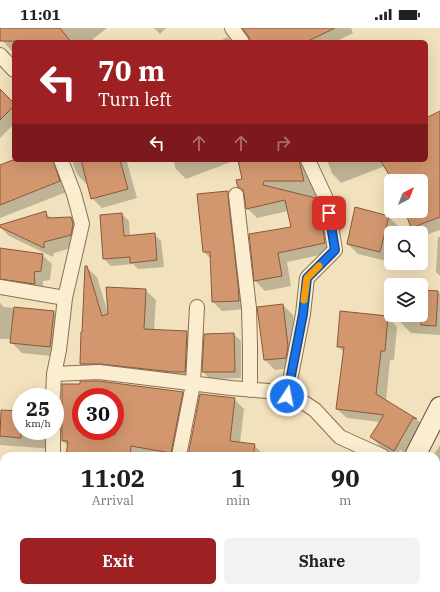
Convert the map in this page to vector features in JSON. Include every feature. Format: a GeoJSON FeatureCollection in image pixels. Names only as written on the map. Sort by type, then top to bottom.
{"type":"FeatureCollection","features":[{"type":"Feature","properties":{"kind":"street"},"geometry":{"type":"LineString","coordinates":[[232,28],[241,40]]}},
{"type":"Feature","properties":{"kind":"street"},"geometry":{"type":"LineString","coordinates":[[0,55],[12,68]]}},
{"type":"Feature","properties":{"kind":"street"},"geometry":{"type":"LineString","coordinates":[[53,388],[65,298],[82,224],[74,194],[62,162]]}},
{"type":"Feature","properties":{"kind":"street"},"geometry":{"type":"LineString","coordinates":[[287,396],[303,314],[307,278],[335,250],[327,201],[309,162]]}},
{"type":"Feature","properties":{"kind":"street"},"geometry":{"type":"LineString","coordinates":[[236,195],[249,308],[250,390]]}},
{"type":"Feature","properties":{"kind":"street"},"geometry":{"type":"LineString","coordinates":[[0,287],[65,298]]}},
{"type":"Feature","properties":{"kind":"street"},"geometry":{"type":"LineString","coordinates":[[180,452],[193,384],[197,307]]}},
{"type":"Feature","properties":{"kind":"street"},"geometry":{"type":"LineString","coordinates":[[54,374],[99,372],[193,384],[268,391],[296,398],[315,410],[340,437],[373,452]]}},
{"type":"Feature","properties":{"kind":"street"},"geometry":{"type":"LineString","coordinates":[[417,452],[440,407]]}},
{"type":"Feature","properties":{"kind":"street"},"geometry":{"type":"LineString","coordinates":[[53,440],[53,452]]}},
{"type":"Feature","properties":{"kind":"building"},"geometry":{"type":"Polygon","coordinates":[[[0,28],[60,28],[69,40],[12,40],[0,41],[0,28]]]}},
{"type":"Feature","properties":{"kind":"building"},"geometry":{"type":"Polygon","coordinates":[[[242,28],[335,28],[310,40],[250,40],[242,28]]]}},
{"type":"Feature","properties":{"kind":"building"},"geometry":{"type":"Polygon","coordinates":[[[0,89],[12,101],[12,108],[0,120],[0,89]]]}},
{"type":"Feature","properties":{"kind":"building"},"geometry":{"type":"Polygon","coordinates":[[[440,111],[440,217],[416,226],[410,226],[407,218],[428,218],[428,174],[389,174],[381,162],[428,162],[428,117],[440,111]]]}},
{"type":"Feature","properties":{"kind":"building"},"geometry":{"type":"Polygon","coordinates":[[[12,160],[12,162],[54,162],[60,181],[0,205],[0,165],[12,160]]]}},
{"type":"Feature","properties":{"kind":"building"},"geometry":{"type":"Polygon","coordinates":[[[82,162],[121,162],[128,189],[91,199],[82,162]]]}},
{"type":"Feature","properties":{"kind":"building"},"geometry":{"type":"Polygon","coordinates":[[[238,162],[299,162],[304,181],[264,181],[263,185],[316,198],[319,204],[325,243],[278,253],[282,276],[254,281],[249,234],[291,227],[285,200],[246,209],[243,190],[238,187],[236,180],[242,179],[238,162]]]}},
{"type":"Feature","properties":{"kind":"building"},"geometry":{"type":"Polygon","coordinates":[[[228,191],[239,301],[212,302],[210,252],[203,252],[197,194],[228,191]]]}},
{"type":"Feature","properties":{"kind":"building"},"geometry":{"type":"Polygon","coordinates":[[[355,207],[384,215],[384,218],[388,218],[386,226],[384,226],[384,236],[380,252],[347,244],[355,207]]]}},
{"type":"Feature","properties":{"kind":"building"},"geometry":{"type":"Polygon","coordinates":[[[46,211],[47,218],[71,217],[73,224],[71,235],[44,242],[44,248],[0,227],[0,225],[46,211]]]}},
{"type":"Feature","properties":{"kind":"building"},"geometry":{"type":"Polygon","coordinates":[[[122,213],[124,236],[155,233],[157,260],[130,263],[130,257],[103,259],[100,215],[122,213]]]}},
{"type":"Feature","properties":{"kind":"building"},"geometry":{"type":"Polygon","coordinates":[[[0,248],[43,254],[41,271],[34,272],[35,284],[0,279],[0,248]]]}},
{"type":"Feature","properties":{"kind":"building"},"geometry":{"type":"Polygon","coordinates":[[[85,266],[87,266],[102,316],[108,314],[106,287],[146,289],[144,329],[187,331],[185,372],[100,364],[80,364],[85,266]]]}},
{"type":"Feature","properties":{"kind":"building"},"geometry":{"type":"Polygon","coordinates":[[[428,290],[438,291],[436,326],[421,325],[421,322],[428,322],[428,290]]]}},
{"type":"Feature","properties":{"kind":"building"},"geometry":{"type":"Polygon","coordinates":[[[283,304],[288,346],[286,358],[264,360],[257,307],[283,304]]]}},
{"type":"Feature","properties":{"kind":"building"},"geometry":{"type":"Polygon","coordinates":[[[14,307],[54,311],[50,347],[10,343],[14,307]]]}},
{"type":"Feature","properties":{"kind":"building"},"geometry":{"type":"Polygon","coordinates":[[[340,311],[384,316],[384,322],[387,322],[385,351],[381,351],[376,394],[417,419],[413,418],[394,451],[370,437],[384,415],[336,409],[344,347],[337,347],[340,311]]]}},
{"type":"Feature","properties":{"kind":"building"},"geometry":{"type":"Polygon","coordinates":[[[234,333],[235,372],[202,372],[204,334],[234,333]]]}},
{"type":"Feature","properties":{"kind":"building"},"geometry":{"type":"Polygon","coordinates":[[[80,381],[99,381],[183,392],[171,452],[131,446],[130,452],[67,452],[68,441],[62,441],[64,440],[64,388],[62,388],[62,384],[80,384],[80,381]]]}},
{"type":"Feature","properties":{"kind":"building"},"geometry":{"type":"Polygon","coordinates":[[[200,394],[235,398],[230,441],[255,444],[254,452],[189,452],[200,394]]]}},
{"type":"Feature","properties":{"kind":"building"},"geometry":{"type":"Polygon","coordinates":[[[1,410],[12,411],[12,437],[0,436],[1,410]]]}},
{"type":"Feature","properties":{"kind":"slow traffic"},"geometry":{"type":"LineString","coordinates":[[304,300],[307,278],[319,266]]}},
{"type":"Feature","properties":{"kind":"route"},"geometry":{"type":"LineString","coordinates":[[287,396],[303,314],[307,278],[335,250],[329,213]]}}]}
